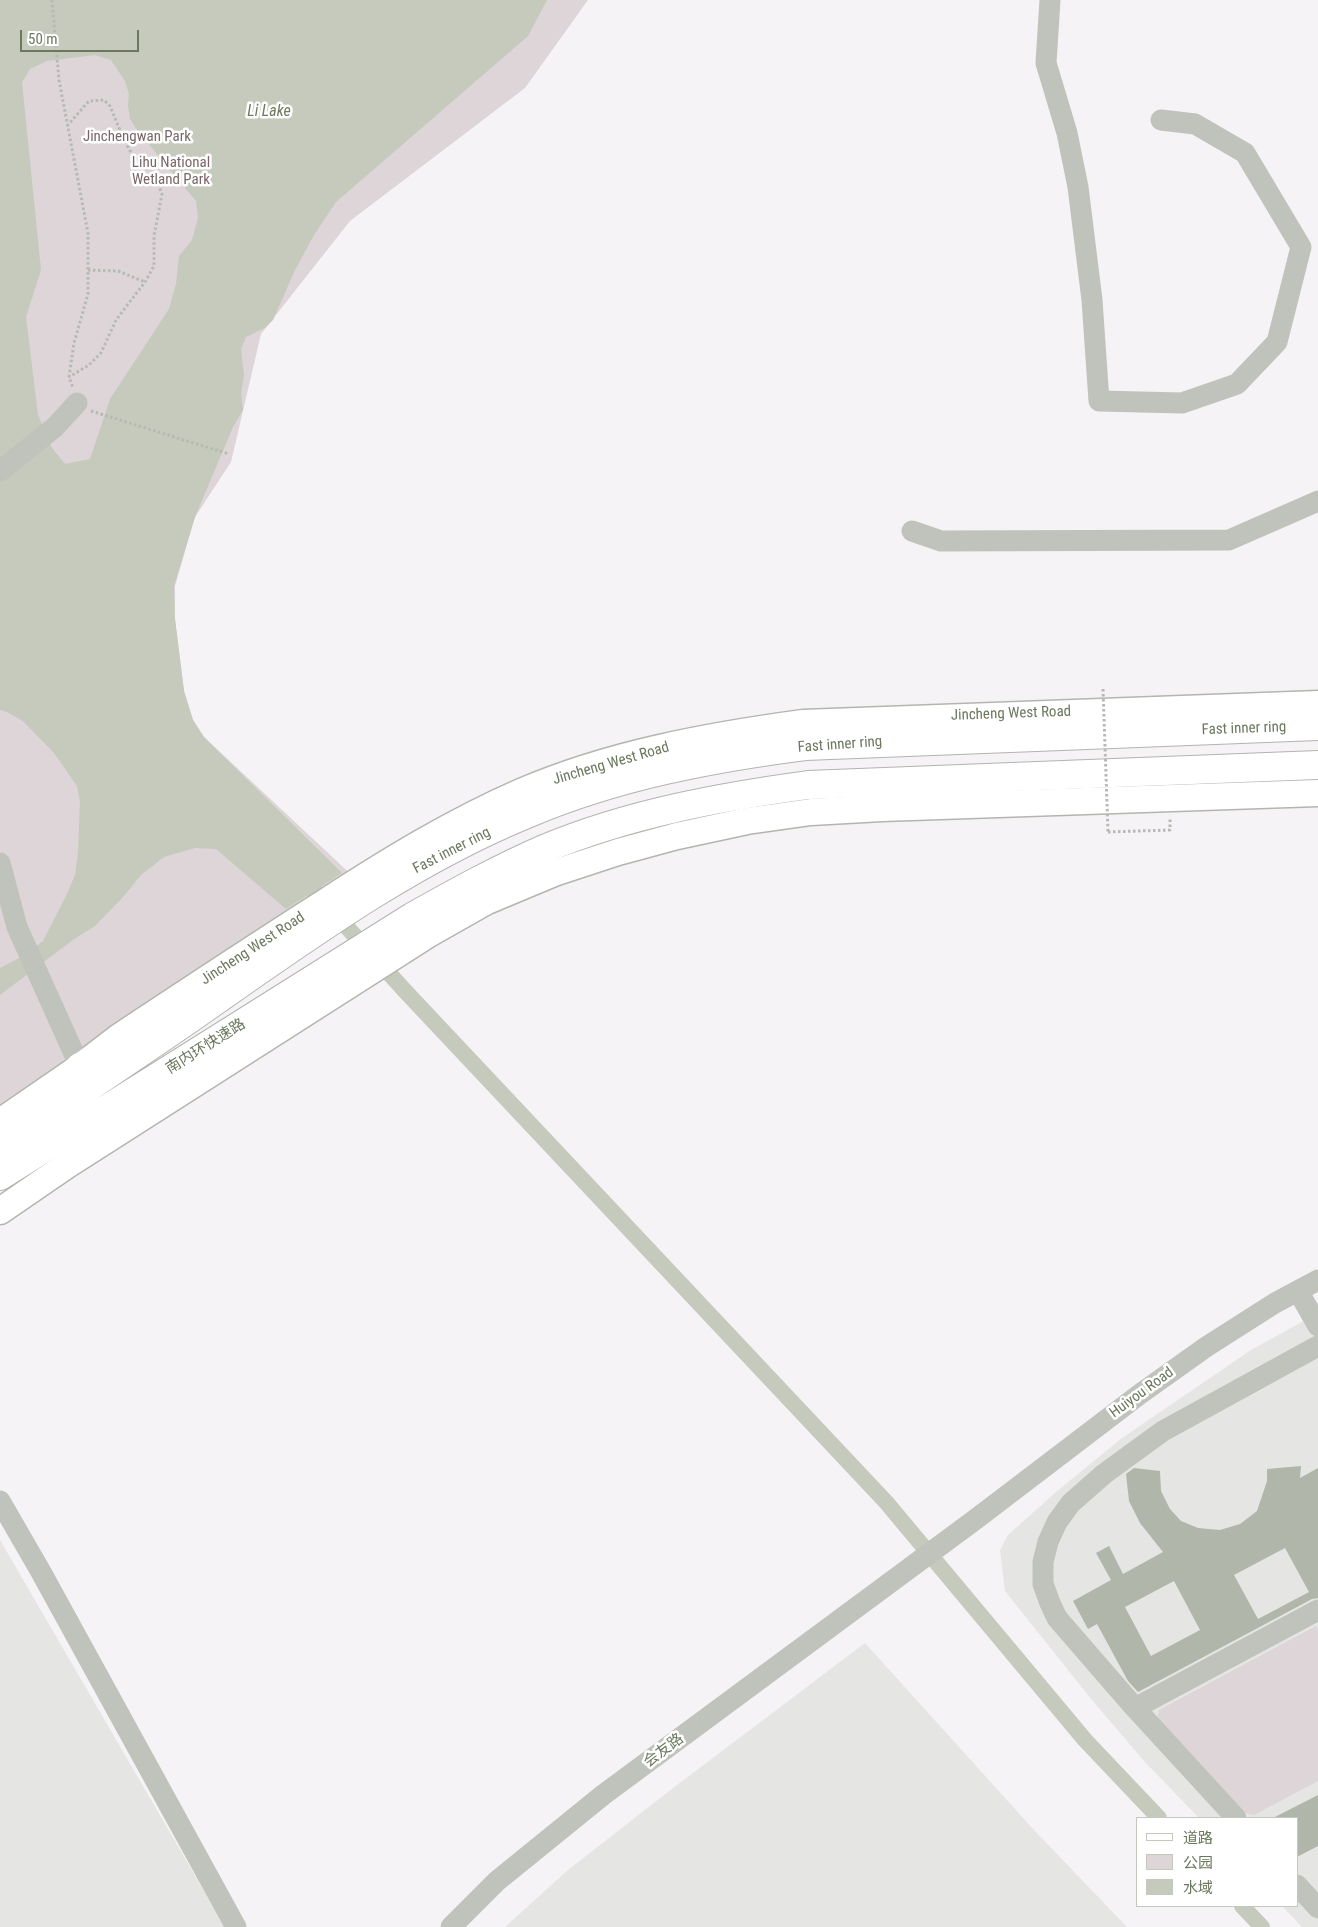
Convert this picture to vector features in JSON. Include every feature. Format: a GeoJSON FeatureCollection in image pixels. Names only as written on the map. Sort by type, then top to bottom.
{"type":"FeatureCollection","features":[{"type":"Feature","properties":{"kind":"highway","name":"Fast inner ring"},"geometry":{"type":"LineString","coordinates":[[381,878],[530,813],[598,788],[662,771],[736,755],[805,746],[878,742],[1318,726]]}},
{"type":"Feature","properties":{"kind":"highway"},"geometry":{"type":"LineString","coordinates":[[420,926],[476,881],[545,849],[610,826],[671,809],[743,794],[808,785],[880,781],[1318,765]]}},
{"type":"Feature","properties":{"kind":"highway","name":"南内环快速路"},"geometry":{"type":"LineString","coordinates":[[0,1148],[186,1021],[278,943],[381,878]]}},
{"type":"Feature","properties":{"kind":"highway","name":"南内环快速路"},"geometry":{"type":"LineString","coordinates":[[0,1176],[318,990],[420,926]]}},
{"type":"Feature","properties":{"kind":"highway"},"geometry":{"type":"LineString","coordinates":[[80,1067],[278,943]]}},
{"type":"Feature","properties":{"kind":"highway"},"geometry":{"type":"LineString","coordinates":[[0,1190],[52,1144]]}},
{"type":"Feature","properties":{"kind":"main road","name":"Jincheng West Road"},"geometry":{"type":"LineString","coordinates":[[381,878],[448,828],[521,792],[600,764],[657,749],[732,733],[803,723],[877,719],[1318,704]]}},
{"type":"Feature","properties":{"kind":"main road"},"geometry":{"type":"LineString","coordinates":[[420,926],[554,873],[626,849],[747,820],[811,812],[882,808],[1318,793]]}},
{"type":"Feature","properties":{"kind":"main road"},"geometry":{"type":"LineString","coordinates":[[0,1211],[318,990]]}},
{"type":"Feature","properties":{"kind":"main road"},"geometry":{"type":"LineString","coordinates":[[0,1122],[80,1067]]}},
{"type":"Feature","properties":{"kind":"street"},"geometry":{"type":"LineString","coordinates":[[1050,0],[1046,63],[1067,133],[1078,187],[1092,300],[1099,401],[1182,404],[1238,384],[1277,342],[1300,247],[1245,153],[1195,124],[1161,120]]}},
{"type":"Feature","properties":{"kind":"street"},"geometry":{"type":"LineString","coordinates":[[0,470],[84,407]]}},
{"type":"Feature","properties":{"kind":"street"},"geometry":{"type":"LineString","coordinates":[[912,531],[941,541],[1229,540],[1318,501]]}},
{"type":"Feature","properties":{"kind":"street"},"geometry":{"type":"LineString","coordinates":[[0,863],[18,927],[80,1067]]}},
{"type":"Feature","properties":{"kind":"street","name":"Huiyou Road"},"geometry":{"type":"LineString","coordinates":[[886,1586],[1154,1383],[1206,1347],[1318,1280]]}},
{"type":"Feature","properties":{"kind":"street"},"geometry":{"type":"LineString","coordinates":[[1298,1291],[1318,1326]]}},
{"type":"Feature","properties":{"kind":"street"},"geometry":{"type":"LineString","coordinates":[[1235,1817],[1135,1708],[1057,1618],[1043,1584],[1043,1562],[1048,1542],[1057,1522],[1071,1503],[1104,1474],[1163,1431],[1318,1346]]}},
{"type":"Feature","properties":{"kind":"street"},"geometry":{"type":"LineString","coordinates":[[0,1501],[42,1572],[236,1927]]}},
{"type":"Feature","properties":{"kind":"street","name":"会友路"},"geometry":{"type":"LineString","coordinates":[[451,1927],[497,1881],[603,1795],[886,1586]]}},
{"type":"Feature","properties":{"kind":"street"},"geometry":{"type":"LineString","coordinates":[[1135,1708],[1318,1610]]}},
{"type":"Feature","properties":{"kind":"street"},"geometry":{"type":"LineString","coordinates":[[1298,1886],[1318,1908]]}},
{"type":"Feature","properties":{"kind":"path"},"geometry":{"type":"LineString","coordinates":[[52,0],[59,80],[88,233],[88,294],[74,343],[69,377],[84,407],[229,454]]}},
{"type":"Feature","properties":{"kind":"path"},"geometry":{"type":"LineString","coordinates":[[67,126],[89,101],[104,100],[110,106],[124,140],[134,156],[154,176],[162,194],[154,236],[154,266],[145,282],[116,320],[101,353],[88,366],[69,377]]}},
{"type":"Feature","properties":{"kind":"path"},"geometry":{"type":"LineString","coordinates":[[88,270],[118,271],[145,282]]}},
{"type":"Feature","properties":{"kind":"path"},"geometry":{"type":"LineString","coordinates":[[1103,689],[1108,832],[1170,830],[1170,814]]}},
{"type":"Feature","properties":{"kind":"path"},"geometry":{"type":"LineString","coordinates":[[1100,817],[1110,816]]}},
{"type":"Feature","properties":{"kind":"shaded area"},"geometry":{"type":"Polygon","coordinates":[[[1318,1313],[1318,1927],[1302,1927],[1283,1907],[1298,1907],[1298,1817],[1198,1817],[1144,1761],[1092,1700],[1005,1591],[1000,1550],[1008,1535],[1056,1492],[1122,1438],[1251,1350],[1318,1313]]]}},
{"type":"Feature","properties":{"kind":"shaded area"},"geometry":{"type":"Polygon","coordinates":[[[0,1540],[225,1927],[0,1927],[0,1540]]]}},
{"type":"Feature","properties":{"kind":"shaded area"},"geometry":{"type":"Polygon","coordinates":[[[865,1643],[1034,1830],[1127,1927],[505,1927],[568,1870],[865,1643]]]}},
{"type":"Feature","properties":{"kind":"green space","name":"Li Lake"},"geometry":{"type":"Polygon","coordinates":[[[0,0],[588,0],[525,88],[350,221],[261,334],[231,462],[195,517],[175,586],[175,619],[184,691],[193,720],[204,737],[357,880],[0,1118],[0,0]]]}},
{"type":"Feature","properties":{"kind":"green space"},"geometry":{"type":"Polygon","coordinates":[[[1316,1626],[1318,1629],[1318,1781],[1254,1815],[1240,1812],[1157,1721],[1159,1710],[1316,1626]]]}},
{"type":"Feature","properties":{"kind":"water","name":"Li Lake"},"geometry":{"type":"Polygon","coordinates":[[[0,0],[547,0],[528,36],[336,202],[314,235],[295,270],[273,320],[265,328],[246,337],[241,349],[244,375],[241,393],[243,410],[233,427],[195,517],[174,586],[175,619],[184,691],[193,720],[204,737],[342,873],[286,909],[216,849],[195,848],[164,857],[141,875],[95,926],[74,939],[0,995],[0,968],[23,956],[43,941],[75,875],[80,801],[77,786],[54,753],[23,721],[0,710],[0,0]],[[95,55],[47,61],[30,69],[22,82],[41,270],[26,317],[38,415],[52,448],[65,464],[90,459],[110,399],[169,309],[176,284],[179,256],[192,240],[198,218],[196,201],[130,119],[129,94],[125,81],[111,60],[95,55]]]}},
{"type":"Feature","properties":{"kind":"building"},"geometry":{"type":"Polygon","coordinates":[[[1301,1466],[1300,1478],[1318,1468],[1318,1598],[1312,1599],[1138,1692],[1128,1681],[1097,1624],[1088,1629],[1073,1601],[1111,1580],[1096,1553],[1109,1546],[1123,1574],[1163,1552],[1140,1523],[1129,1501],[1126,1474],[1134,1468],[1160,1471],[1161,1491],[1170,1509],[1181,1521],[1198,1528],[1220,1530],[1240,1524],[1257,1511],[1267,1481],[1267,1469],[1301,1466]],[[1285,1548],[1234,1575],[1258,1619],[1309,1592],[1285,1548]],[[1174,1581],[1125,1607],[1151,1656],[1200,1630],[1174,1581]]]}},
{"type":"Feature","properties":{"kind":"building"},"geometry":{"type":"Polygon","coordinates":[[[1318,1795],[1318,1846],[1298,1856],[1298,1817],[1275,1817],[1318,1795]]]}},
{"type":"Feature","properties":{"kind":"waterway"},"geometry":{"type":"LineString","coordinates":[[314,891],[406,992],[886,1502],[1085,1740],[1158,1817]]}},
{"type":"Feature","properties":{"kind":"waterway"},"geometry":{"type":"LineString","coordinates":[[1243,1907],[1262,1927]]}},
{"type":"Feature","properties":{"kind":"park label","name":"Jinchengwan Park"},"geometry":{"type":"Point","coordinates":[137,137]}},
{"type":"Feature","properties":{"kind":"park label","name":"Lihu National Wetland Park"},"geometry":{"type":"Point","coordinates":[171,172]}}]}
